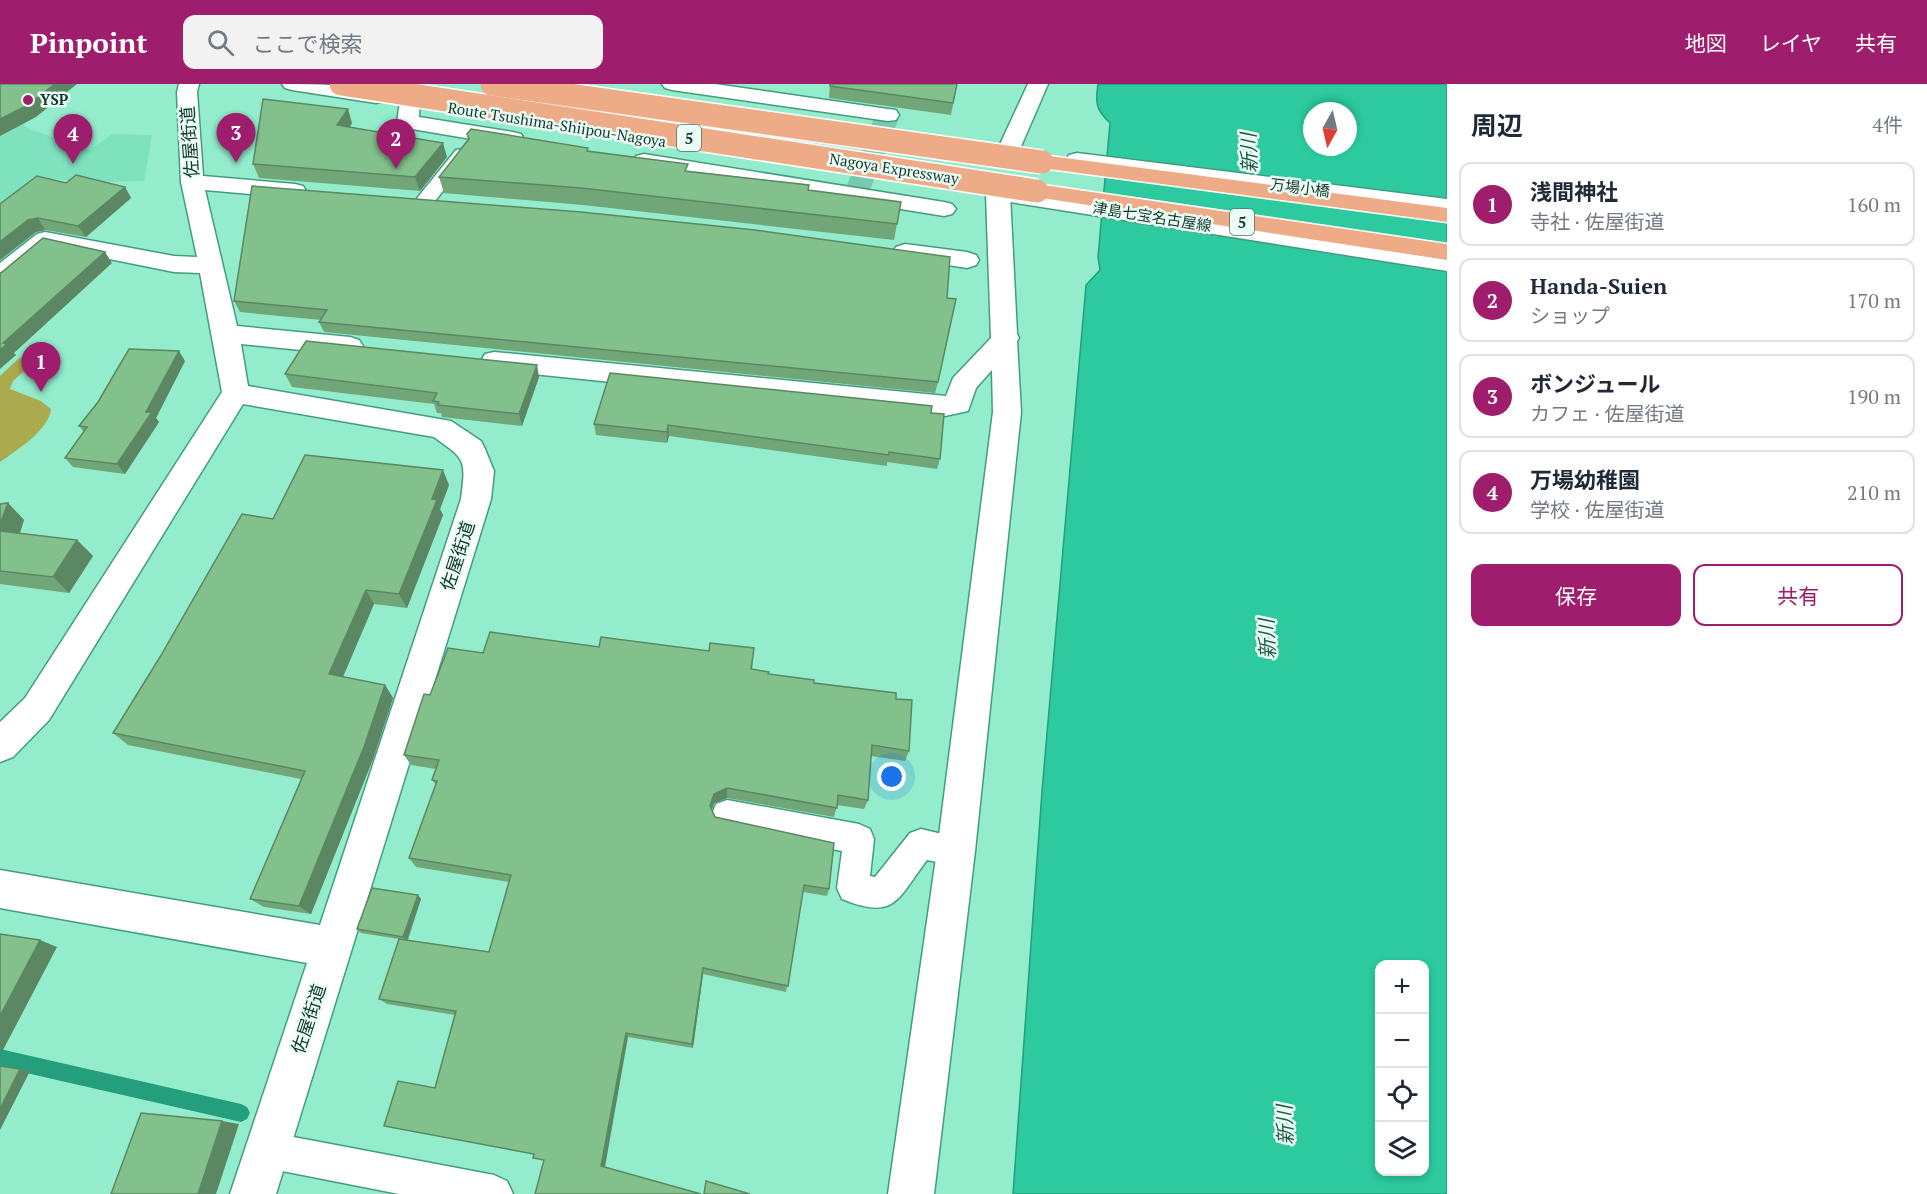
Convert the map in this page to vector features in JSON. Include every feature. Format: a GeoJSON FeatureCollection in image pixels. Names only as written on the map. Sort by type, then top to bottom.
{"type":"FeatureCollection","features":[{"type":"Feature","properties":{"kind":"highway","name":"Nagoya Expressway"},"geometry":{"type":"LineString","coordinates":[[341,84],[1447,252]]}},
{"type":"Feature","properties":{"kind":"highway","name":"Nagoya Expressway"},"geometry":{"type":"LineString","coordinates":[[492,84],[1196,184],[1447,215]]}},
{"type":"Feature","properties":{"kind":"highway"},"geometry":{"type":"LineString","coordinates":[[1196,184],[1233,202],[1447,232]]}},
{"type":"Feature","properties":{"kind":"street","name":"佐屋街道"},"geometry":{"type":"LineString","coordinates":[[189,84],[187,92],[192,182],[226,334],[236,393],[441,428],[471,449],[479,471],[476,499],[253,1194]]}},
{"type":"Feature","properties":{"kind":"street","name":"Route Tsushima-Shiipou-Nagoya"},"geometry":{"type":"LineString","coordinates":[[292,84],[1035,199]]}},
{"type":"Feature","properties":{"kind":"street"},"geometry":{"type":"LineString","coordinates":[[565,84],[1008,151],[1038,84]]}},
{"type":"Feature","properties":{"kind":"street"},"geometry":{"type":"LineString","coordinates":[[672,84],[888,115]]}},
{"type":"Feature","properties":{"kind":"street"},"geometry":{"type":"LineString","coordinates":[[410,102],[408,122],[537,143]]}},
{"type":"Feature","properties":{"kind":"street","name":"万場小橋"},"geometry":{"type":"LineString","coordinates":[[1008,151],[1447,207]]}},
{"type":"Feature","properties":{"kind":"street"},"geometry":{"type":"LineString","coordinates":[[619,156],[944,209]]}},
{"type":"Feature","properties":{"kind":"street"},"geometry":{"type":"LineString","coordinates":[[192,182],[320,193]]}},
{"type":"Feature","properties":{"kind":"street"},"geometry":{"type":"LineString","coordinates":[[911,1194],[956,851],[1007,412],[1006,338],[998,194]]}},
{"type":"Feature","properties":{"kind":"street","name":"津島七宝名古屋線"},"geometry":{"type":"LineString","coordinates":[[1035,199],[1447,263]]}},
{"type":"Feature","properties":{"kind":"street"},"geometry":{"type":"LineString","coordinates":[[0,276],[45,239],[174,264],[210,266]]}},
{"type":"Feature","properties":{"kind":"street"},"geometry":{"type":"LineString","coordinates":[[880,249],[967,260]]}},
{"type":"Feature","properties":{"kind":"street"},"geometry":{"type":"LineString","coordinates":[[226,334],[380,349]]}},
{"type":"Feature","properties":{"kind":"street"},"geometry":{"type":"LineString","coordinates":[[475,359],[945,406],[958,404],[963,386],[1006,338]]}},
{"type":"Feature","properties":{"kind":"street"},"geometry":{"type":"LineString","coordinates":[[0,746],[37,709],[236,393]]}},
{"type":"Feature","properties":{"kind":"street"},"geometry":{"type":"LineString","coordinates":[[0,889],[332,947]]}},
{"type":"Feature","properties":{"kind":"lane"},"geometry":{"type":"LineString","coordinates":[[425,201],[462,154]]}},
{"type":"Feature","properties":{"kind":"lane"},"geometry":{"type":"LineString","coordinates":[[727,814],[859,839],[853,888],[881,894],[921,844],[956,851]]}},
{"type":"Feature","properties":{"kind":"lane"},"geometry":{"type":"LineString","coordinates":[[267,1150],[494,1194]]}},
{"type":"Feature","properties":{"kind":"shaded area"},"geometry":{"type":"Polygon","coordinates":[[[0,107],[29,129],[90,150],[112,134],[152,135],[144,181],[101,182],[50,179],[7,213],[0,211],[0,107]]]}},
{"type":"Feature","properties":{"kind":"shaded area"},"geometry":{"type":"Polygon","coordinates":[[[29,353],[37,354],[39,358],[13,381],[10,389],[41,401],[51,409],[49,417],[31,439],[0,462],[0,376],[18,359],[29,353]]]}},
{"type":"Feature","properties":{"kind":"water","name":"新川"},"geometry":{"type":"Polygon","coordinates":[[[1098,84],[1447,84],[1447,1194],[1013,1194],[1042,791],[1086,285],[1100,270],[1098,257],[1110,123],[1099,110],[1098,84]]]}},
{"type":"Feature","properties":{"kind":"building"},"geometry":{"type":"Polygon","coordinates":[[[0,84],[55,84],[28,105],[0,119],[0,84]]]}},
{"type":"Feature","properties":{"kind":"building"},"geometry":{"type":"Polygon","coordinates":[[[830,84],[957,84],[953,103],[830,86],[830,84]]]}},
{"type":"Feature","properties":{"kind":"building"},"geometry":{"type":"Polygon","coordinates":[[[263,99],[348,109],[337,125],[443,143],[415,177],[253,164],[263,99]]]}},
{"type":"Feature","properties":{"kind":"building"},"geometry":{"type":"Polygon","coordinates":[[[471,129],[588,148],[587,151],[688,164],[685,171],[809,185],[808,190],[901,202],[897,224],[581,188],[439,177],[469,139],[467,134],[471,129]]]}},
{"type":"Feature","properties":{"kind":"building"},"geometry":{"type":"Polygon","coordinates":[[[76,175],[125,187],[78,226],[38,218],[28,220],[0,242],[0,204],[37,176],[66,183],[76,175]]]}},
{"type":"Feature","properties":{"kind":"building"},"geometry":{"type":"Polygon","coordinates":[[[252,186],[581,212],[755,230],[950,257],[947,298],[956,299],[938,382],[319,322],[327,310],[234,301],[252,186]]]}},
{"type":"Feature","properties":{"kind":"building"},"geometry":{"type":"Polygon","coordinates":[[[43,238],[105,252],[3,343],[7,344],[0,350],[0,273],[43,238]]]}},
{"type":"Feature","properties":{"kind":"building"},"geometry":{"type":"Polygon","coordinates":[[[306,341],[537,365],[519,414],[438,405],[439,402],[433,401],[437,393],[285,374],[306,341]]]}},
{"type":"Feature","properties":{"kind":"building"},"geometry":{"type":"Polygon","coordinates":[[[129,349],[179,351],[146,412],[152,412],[117,464],[65,458],[87,427],[79,426],[98,402],[129,349]]]}},
{"type":"Feature","properties":{"kind":"building"},"geometry":{"type":"Polygon","coordinates":[[[610,373],[932,406],[931,413],[944,414],[940,459],[889,452],[889,455],[668,425],[667,432],[594,424],[610,373]]]}},
{"type":"Feature","properties":{"kind":"building"},"geometry":{"type":"Polygon","coordinates":[[[305,455],[443,470],[432,499],[437,500],[399,594],[366,590],[329,674],[385,685],[364,747],[299,906],[250,899],[305,771],[113,733],[160,657],[242,514],[273,519],[305,455]]]}},
{"type":"Feature","properties":{"kind":"building"},"geometry":{"type":"Polygon","coordinates":[[[8,503],[0,524],[0,504],[8,503]]]}},
{"type":"Feature","properties":{"kind":"building"},"geometry":{"type":"Polygon","coordinates":[[[0,531],[77,540],[53,577],[0,571],[0,531]]]}},
{"type":"Feature","properties":{"kind":"building"},"geometry":{"type":"Polygon","coordinates":[[[490,632],[599,647],[601,637],[709,651],[710,643],[754,648],[751,669],[769,672],[768,674],[814,680],[814,683],[896,693],[896,699],[912,700],[909,751],[872,745],[868,800],[838,795],[837,808],[727,788],[714,794],[710,806],[715,817],[834,843],[829,889],[804,885],[788,986],[703,968],[692,1044],[626,1033],[601,1166],[701,1194],[535,1194],[544,1160],[533,1158],[534,1154],[384,1126],[398,1081],[435,1088],[456,1011],[379,999],[399,939],[489,952],[511,875],[409,858],[437,781],[432,780],[439,760],[404,755],[424,694],[430,695],[448,648],[483,653],[490,632]]]}},
{"type":"Feature","properties":{"kind":"building"},"geometry":{"type":"Polygon","coordinates":[[[372,888],[418,895],[403,937],[357,929],[372,888]]]}},
{"type":"Feature","properties":{"kind":"building"},"geometry":{"type":"Polygon","coordinates":[[[0,934],[40,940],[0,1016],[0,934]]]}},
{"type":"Feature","properties":{"kind":"building"},"geometry":{"type":"Polygon","coordinates":[[[0,1066],[20,1069],[0,1109],[0,1066]]]}},
{"type":"Feature","properties":{"kind":"building"},"geometry":{"type":"Polygon","coordinates":[[[141,1113],[222,1121],[198,1194],[111,1194],[141,1113]]]}},
{"type":"Feature","properties":{"kind":"building"},"geometry":{"type":"Polygon","coordinates":[[[706,1181],[750,1194],[704,1194],[706,1181]]]}},
{"type":"Feature","properties":{"kind":"waterway"},"geometry":{"type":"LineString","coordinates":[[0,1058],[241,1113]]}},
{"type":"Feature","properties":{"kind":"tunnel"},"geometry":{"type":"LineString","coordinates":[[855,196],[888,115]]}},
{"type":"Feature","properties":{"kind":"place","name":"YSP"},"geometry":{"type":"Point","coordinates":[28,100]}},
{"type":"Feature","properties":{"kind":"place","name":"ボンジュール"},"geometry":{"type":"Point","coordinates":[236,163]}},
{"type":"Feature","properties":{"kind":"place","name":"万場幼稚園"},"geometry":{"type":"Point","coordinates":[73,164]}},
{"type":"Feature","properties":{"kind":"place","name":"Handa-Suien"},"geometry":{"type":"Point","coordinates":[396,169]}},
{"type":"Feature","properties":{"kind":"place","name":"浅間神社"},"geometry":{"type":"Point","coordinates":[41,392]}}]}
